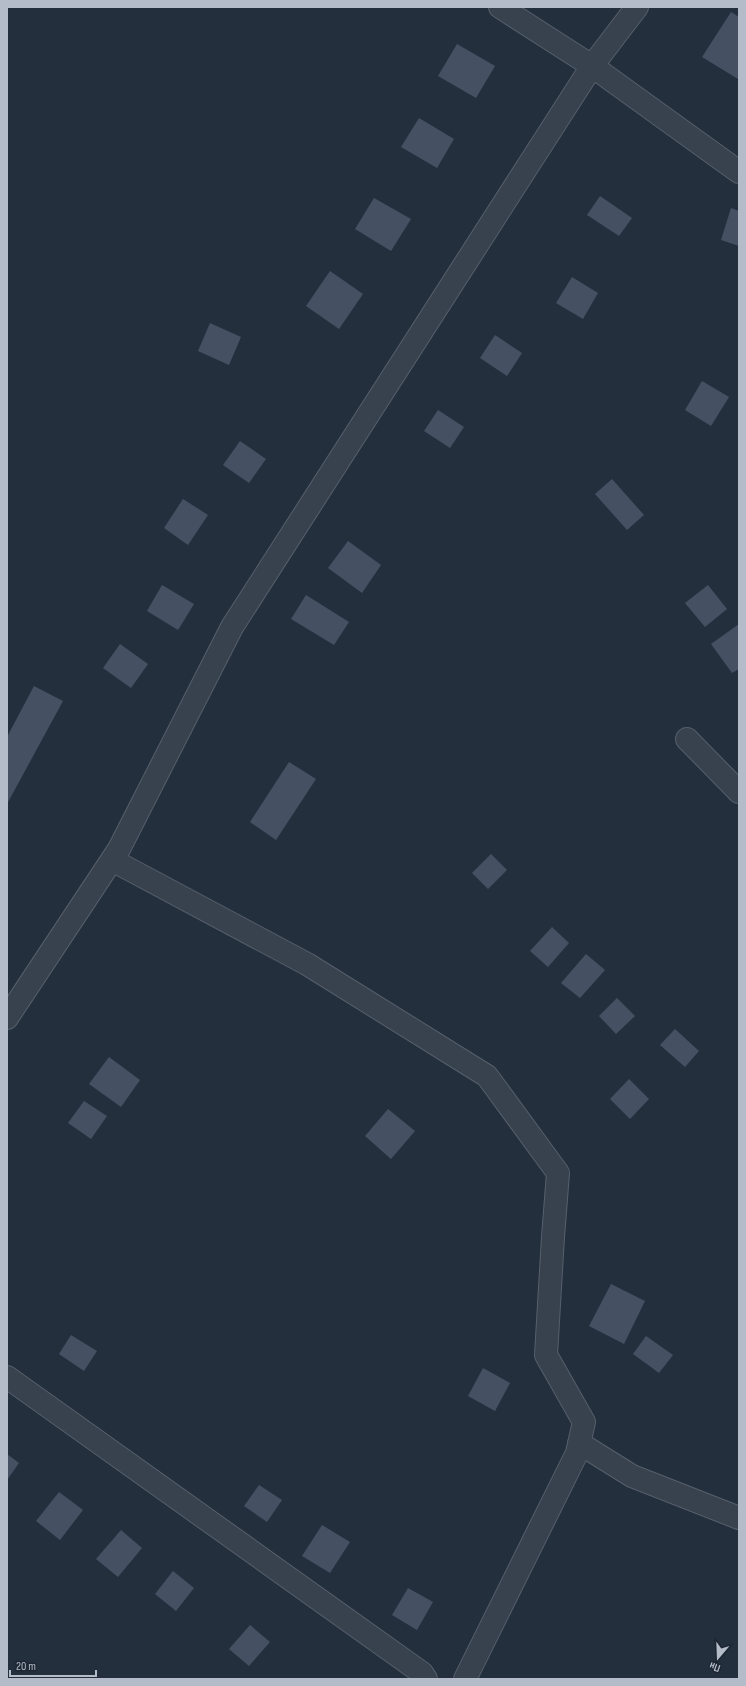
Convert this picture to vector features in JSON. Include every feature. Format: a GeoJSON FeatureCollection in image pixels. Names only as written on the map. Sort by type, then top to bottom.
{"type":"FeatureCollection","features":[{"type":"Feature","properties":{"kind":"street"},"geometry":{"type":"LineString","coordinates":[[500,7],[592,66],[739,172]]}},
{"type":"Feature","properties":{"kind":"street"},"geometry":{"type":"LineString","coordinates":[[7,1018],[119,848],[232,627],[592,66],[637,7]]}},
{"type":"Feature","properties":{"kind":"street"},"geometry":{"type":"LineString","coordinates":[[687,739],[739,792]]}},
{"type":"Feature","properties":{"kind":"street"},"geometry":{"type":"LineString","coordinates":[[112,860],[307,964],[487,1076],[558,1173],[552,1237],[546,1355],[584,1422],[577,1453],[465,1679]]}},
{"type":"Feature","properties":{"kind":"street"},"geometry":{"type":"LineString","coordinates":[[7,1377],[422,1673],[426,1679]]}},
{"type":"Feature","properties":{"kind":"street"},"geometry":{"type":"LineString","coordinates":[[579,1443],[632,1476],[739,1518]]}},
{"type":"Feature","properties":{"kind":"building"},"geometry":{"type":"Polygon","coordinates":[[[731,12],[739,17],[738,79],[702,57],[731,12]]]}},
{"type":"Feature","properties":{"kind":"building"},"geometry":{"type":"Polygon","coordinates":[[[457,44],[495,66],[476,98],[438,76],[457,44]]]}},
{"type":"Feature","properties":{"kind":"building"},"geometry":{"type":"Polygon","coordinates":[[[419,118],[454,139],[437,168],[401,147],[419,118]]]}},
{"type":"Feature","properties":{"kind":"building"},"geometry":{"type":"Polygon","coordinates":[[[600,196],[632,218],[619,236],[587,215],[600,196]]]}},
{"type":"Feature","properties":{"kind":"building"},"geometry":{"type":"Polygon","coordinates":[[[374,198],[411,219],[391,251],[355,229],[374,198]]]}},
{"type":"Feature","properties":{"kind":"building"},"geometry":{"type":"Polygon","coordinates":[[[731,208],[739,211],[739,246],[721,240],[731,208]]]}},
{"type":"Feature","properties":{"kind":"building"},"geometry":{"type":"Polygon","coordinates":[[[330,271],[363,294],[339,329],[306,306],[330,271]]]}},
{"type":"Feature","properties":{"kind":"building"},"geometry":{"type":"Polygon","coordinates":[[[572,277],[598,293],[583,319],[556,303],[572,277]]]}},
{"type":"Feature","properties":{"kind":"building"},"geometry":{"type":"Polygon","coordinates":[[[210,323],[241,337],[229,365],[198,351],[210,323]]]}},
{"type":"Feature","properties":{"kind":"building"},"geometry":{"type":"Polygon","coordinates":[[[495,335],[522,353],[507,376],[480,358],[495,335]]]}},
{"type":"Feature","properties":{"kind":"building"},"geometry":{"type":"Polygon","coordinates":[[[702,381],[729,397],[711,426],[685,410],[702,381]]]}},
{"type":"Feature","properties":{"kind":"building"},"geometry":{"type":"Polygon","coordinates":[[[438,410],[464,427],[450,448],[424,431],[438,410]]]}},
{"type":"Feature","properties":{"kind":"building"},"geometry":{"type":"Polygon","coordinates":[[[240,441],[266,459],[249,483],[223,465],[240,441]]]}},
{"type":"Feature","properties":{"kind":"building"},"geometry":{"type":"Polygon","coordinates":[[[612,479],[644,515],[627,530],[595,494],[612,479]]]}},
{"type":"Feature","properties":{"kind":"building"},"geometry":{"type":"Polygon","coordinates":[[[183,499],[208,515],[188,545],[164,528],[183,499]]]}},
{"type":"Feature","properties":{"kind":"building"},"geometry":{"type":"Polygon","coordinates":[[[348,541],[381,565],[362,593],[328,568],[348,541]]]}},
{"type":"Feature","properties":{"kind":"building"},"geometry":{"type":"Polygon","coordinates":[[[162,585],[194,604],[178,630],[147,611],[162,585]]]}},
{"type":"Feature","properties":{"kind":"building"},"geometry":{"type":"Polygon","coordinates":[[[708,585],[727,609],[705,627],[685,603],[708,585]]]}},
{"type":"Feature","properties":{"kind":"building"},"geometry":{"type":"Polygon","coordinates":[[[306,595],[349,622],[334,645],[291,619],[306,595]]]}},
{"type":"Feature","properties":{"kind":"building"},"geometry":{"type":"Polygon","coordinates":[[[739,624],[739,669],[732,673],[711,644],[739,624]]]}},
{"type":"Feature","properties":{"kind":"building"},"geometry":{"type":"Polygon","coordinates":[[[120,644],[148,664],[131,688],[103,668],[120,644]]]}},
{"type":"Feature","properties":{"kind":"building"},"geometry":{"type":"Polygon","coordinates":[[[34,686],[63,701],[7,804],[7,737],[34,686]]]}},
{"type":"Feature","properties":{"kind":"building"},"geometry":{"type":"Polygon","coordinates":[[[289,762],[316,779],[276,840],[250,822],[289,762]]]}},
{"type":"Feature","properties":{"kind":"building"},"geometry":{"type":"Polygon","coordinates":[[[491,854],[507,870],[488,889],[472,873],[491,854]]]}},
{"type":"Feature","properties":{"kind":"building"},"geometry":{"type":"Polygon","coordinates":[[[552,927],[569,943],[548,967],[530,951],[552,927]]]}},
{"type":"Feature","properties":{"kind":"building"},"geometry":{"type":"Polygon","coordinates":[[[586,954],[605,970],[580,998],[561,983],[586,954]]]}},
{"type":"Feature","properties":{"kind":"building"},"geometry":{"type":"Polygon","coordinates":[[[617,998],[635,1016],[616,1034],[599,1016],[617,998]]]}},
{"type":"Feature","properties":{"kind":"building"},"geometry":{"type":"Polygon","coordinates":[[[675,1029],[699,1051],[685,1067],[660,1045],[675,1029]]]}},
{"type":"Feature","properties":{"kind":"building"},"geometry":{"type":"Polygon","coordinates":[[[109,1057],[140,1080],[121,1107],[89,1084],[109,1057]]]}},
{"type":"Feature","properties":{"kind":"building"},"geometry":{"type":"Polygon","coordinates":[[[629,1079],[649,1099],[630,1119],[610,1099],[629,1079]]]}},
{"type":"Feature","properties":{"kind":"building"},"geometry":{"type":"Polygon","coordinates":[[[84,1101],[107,1116],[91,1139],[68,1123],[84,1101]]]}},
{"type":"Feature","properties":{"kind":"building"},"geometry":{"type":"Polygon","coordinates":[[[388,1109],[415,1131],[391,1159],[365,1136],[388,1109]]]}},
{"type":"Feature","properties":{"kind":"building"},"geometry":{"type":"Polygon","coordinates":[[[611,1284],[645,1301],[624,1344],[589,1326],[611,1284]]]}},
{"type":"Feature","properties":{"kind":"building"},"geometry":{"type":"Polygon","coordinates":[[[71,1335],[97,1351],[84,1371],[59,1354],[71,1335]]]}},
{"type":"Feature","properties":{"kind":"building"},"geometry":{"type":"Polygon","coordinates":[[[646,1336],[673,1355],[659,1373],[633,1354],[646,1336]]]}},
{"type":"Feature","properties":{"kind":"building"},"geometry":{"type":"Polygon","coordinates":[[[483,1368],[510,1383],[495,1411],[468,1396],[483,1368]]]}},
{"type":"Feature","properties":{"kind":"building"},"geometry":{"type":"Polygon","coordinates":[[[7,1454],[19,1463],[7,1480],[7,1454]]]}},
{"type":"Feature","properties":{"kind":"building"},"geometry":{"type":"Polygon","coordinates":[[[259,1485],[282,1500],[267,1522],[244,1506],[259,1485]]]}},
{"type":"Feature","properties":{"kind":"building"},"geometry":{"type":"Polygon","coordinates":[[[59,1492],[83,1510],[60,1540],[36,1521],[59,1492]]]}},
{"type":"Feature","properties":{"kind":"building"},"geometry":{"type":"Polygon","coordinates":[[[322,1525],[350,1542],[330,1573],[302,1556],[322,1525]]]}},
{"type":"Feature","properties":{"kind":"building"},"geometry":{"type":"Polygon","coordinates":[[[121,1530],[142,1548],[118,1577],[96,1559],[121,1530]]]}},
{"type":"Feature","properties":{"kind":"building"},"geometry":{"type":"Polygon","coordinates":[[[173,1571],[194,1588],[176,1611],[155,1594],[173,1571]]]}},
{"type":"Feature","properties":{"kind":"building"},"geometry":{"type":"Polygon","coordinates":[[[408,1588],[433,1602],[417,1630],[392,1615],[408,1588]]]}},
{"type":"Feature","properties":{"kind":"building"},"geometry":{"type":"Polygon","coordinates":[[[250,1625],[270,1642],[249,1666],[229,1649],[250,1625]]]}}]}
